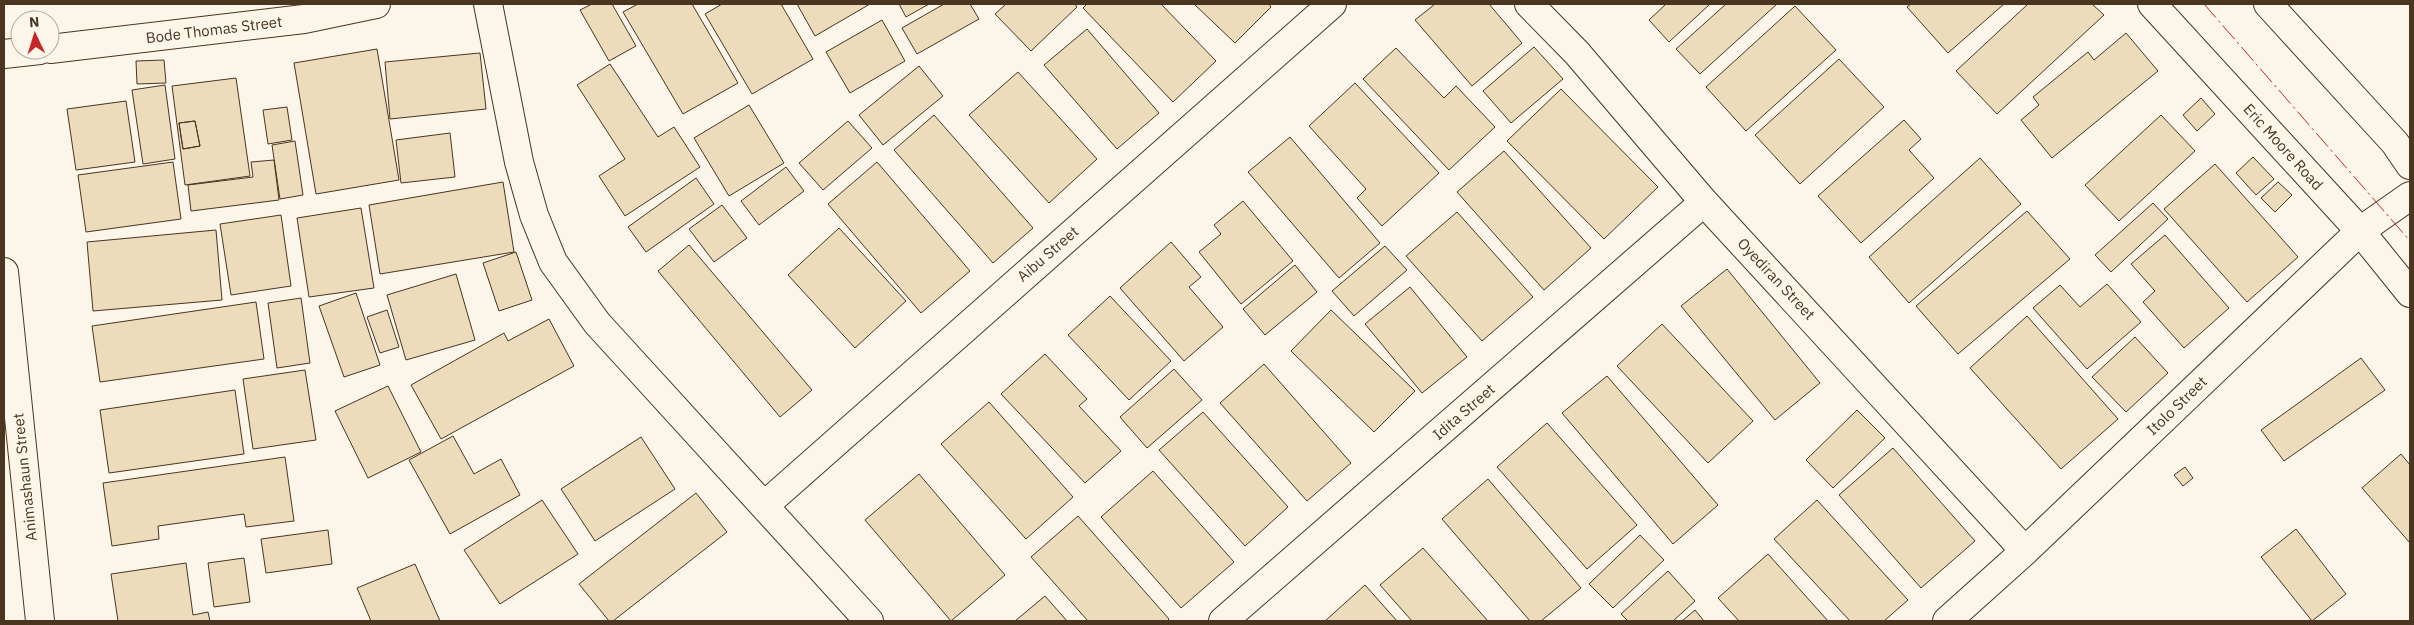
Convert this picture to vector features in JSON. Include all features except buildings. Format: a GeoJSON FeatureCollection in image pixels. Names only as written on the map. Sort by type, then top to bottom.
{"type":"FeatureCollection","features":[{"type":"Feature","properties":{"kind":"street","name":"Bode Thomas Street"},"geometry":{"type":"LineString","coordinates":[[60,48],[304,19],[376,4]]}},
{"type":"Feature","properties":{"kind":"street"},"geometry":{"type":"LineString","coordinates":[[488,4],[519,162],[534,215],[553,262],[597,323],[869,621]]}},
{"type":"Feature","properties":{"kind":"street","name":"Aibu Street"},"geometry":{"type":"LineString","coordinates":[[765,505],[1332,4]]}},
{"type":"Feature","properties":{"kind":"street","name":"Oyediran Street"},"geometry":{"type":"LineString","coordinates":[[1529,4],[1577,53],[1704,202],[2025,551]]}},
{"type":"Feature","properties":{"kind":"street","name":"Eric Moore Road"},"geometry":{"type":"LineString","coordinates":[[2152,4],[2360,232],[2410,293]]}},
{"type":"Feature","properties":{"kind":"street"},"geometry":{"type":"LineString","coordinates":[[2268,4],[2395,143],[2410,165]]}},
{"type":"Feature","properties":{"kind":"street","name":"Itolo Street"},"geometry":{"type":"LineString","coordinates":[[1947,621],[2025,551],[2360,232],[2410,196]]}},
{"type":"Feature","properties":{"kind":"street","name":"Idita Street"},"geometry":{"type":"LineString","coordinates":[[1222,621],[1704,202]]}},
{"type":"Feature","properties":{"kind":"street","name":"Animashaun Street"},"geometry":{"type":"LineString","coordinates":[[4,272],[40,621]]}},
{"type":"Feature","properties":{"kind":"power"},"geometry":{"type":"LineString","coordinates":[[2204,4],[2410,241]]}}]}
